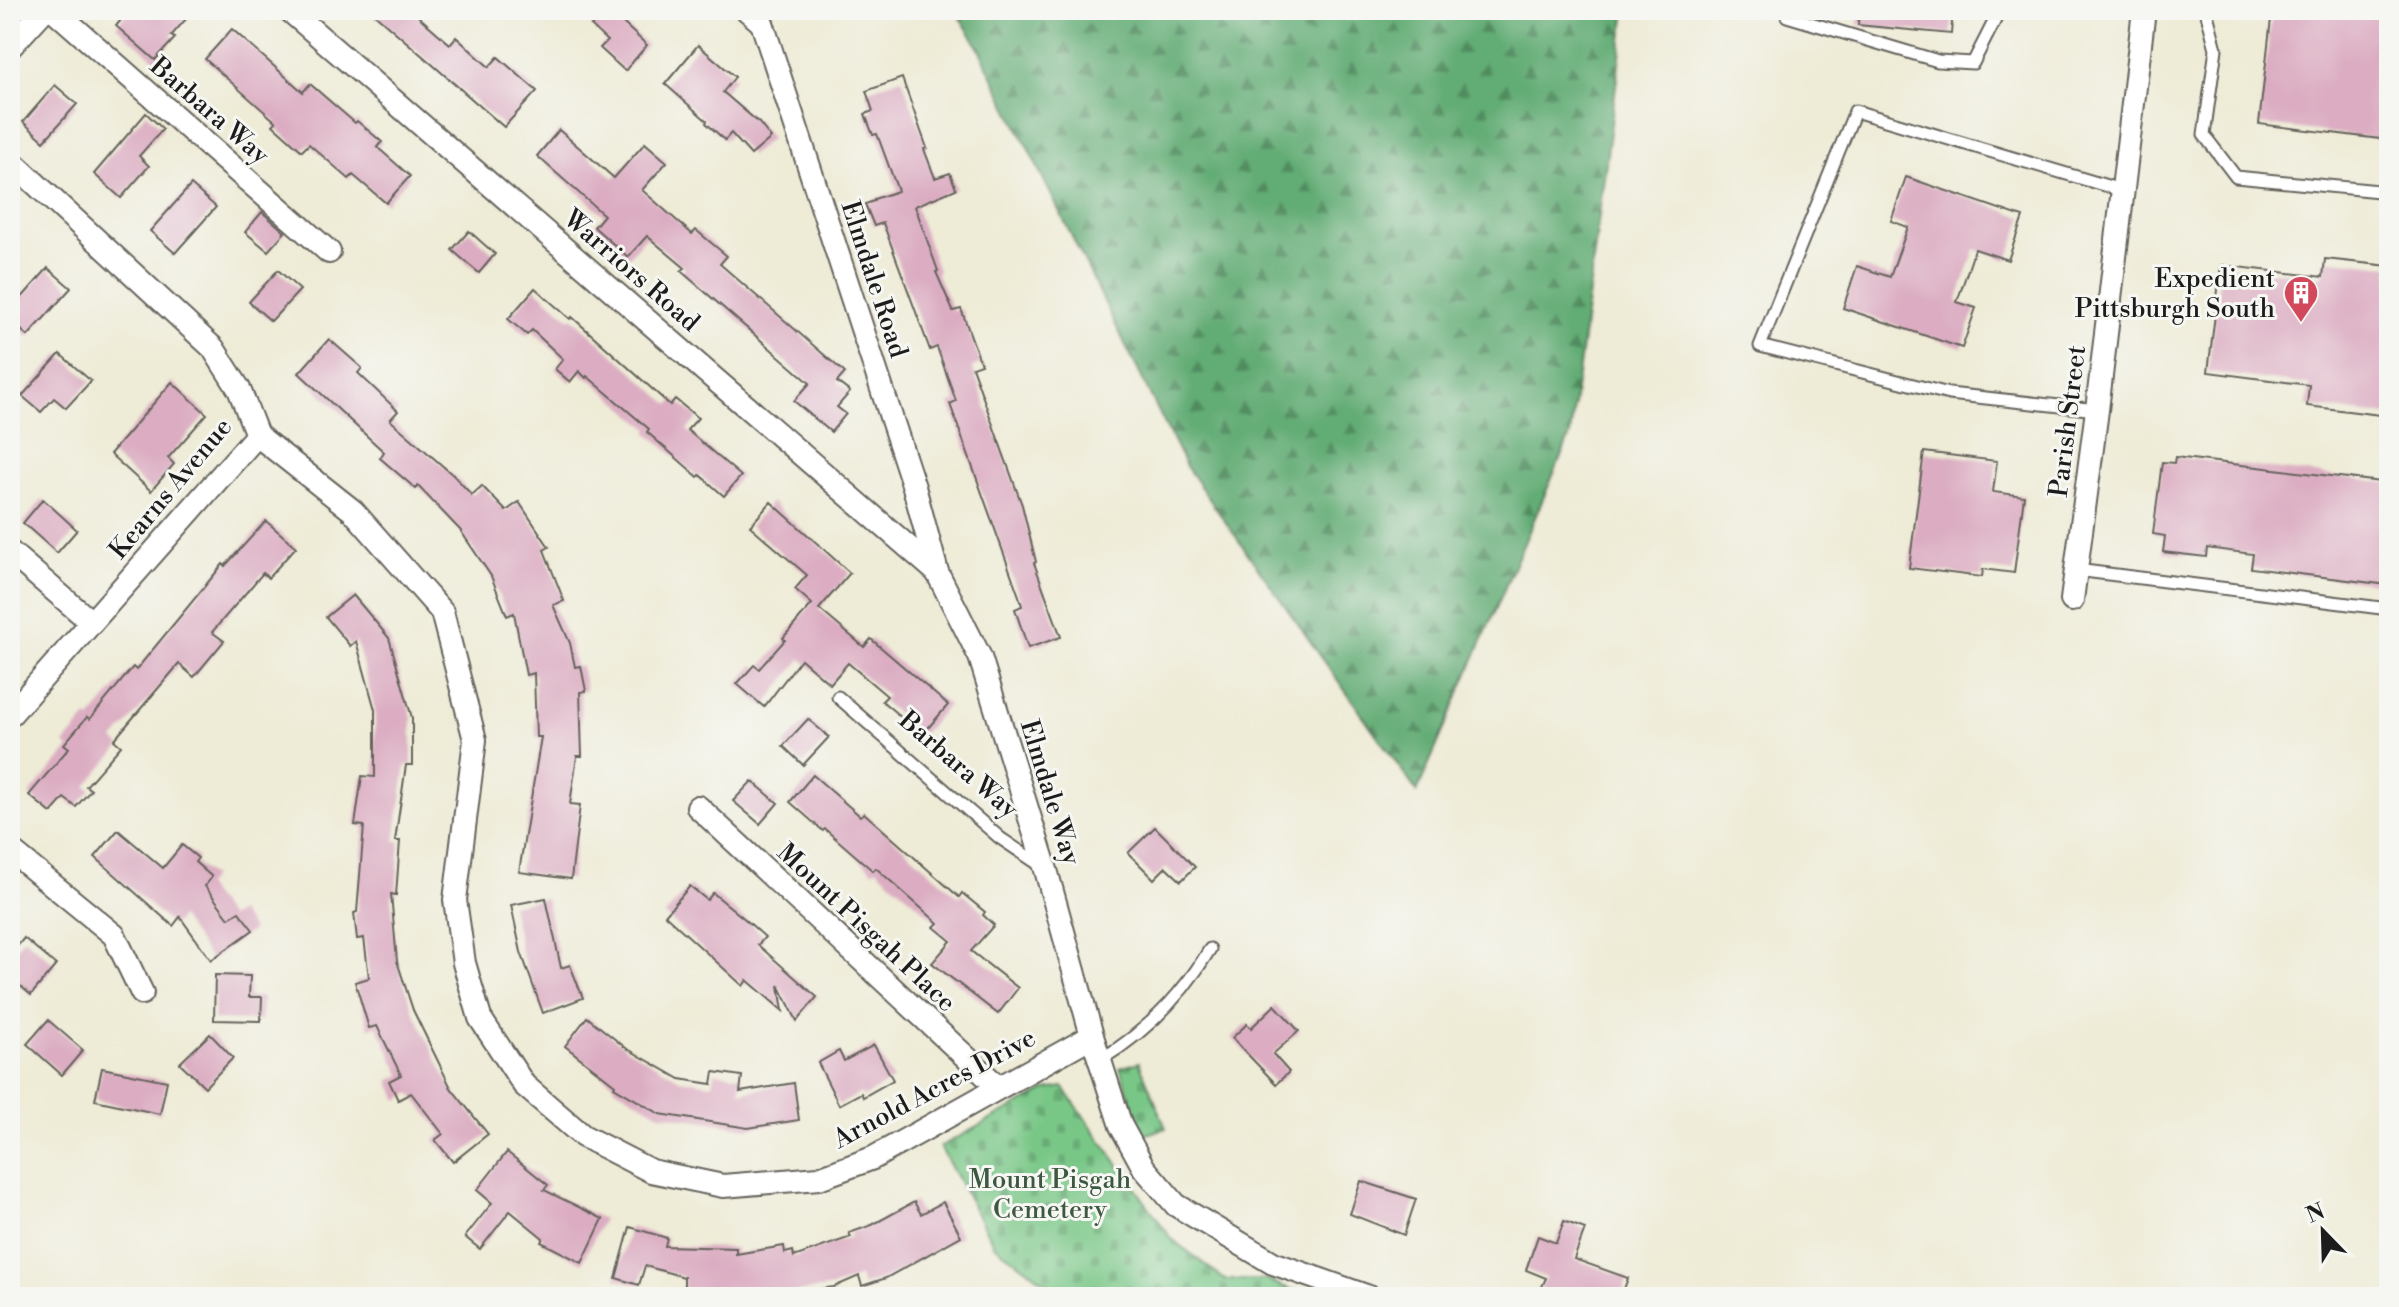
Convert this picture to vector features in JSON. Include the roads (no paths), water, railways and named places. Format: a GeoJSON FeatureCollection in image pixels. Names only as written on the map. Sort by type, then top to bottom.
{"type":"FeatureCollection","features":[{"type":"Feature","properties":{"kind":"street"},"geometry":{"type":"LineString","coordinates":[[10,47],[44,10]]}},
{"type":"Feature","properties":{"kind":"street","name":"Barbara Way"},"geometry":{"type":"LineString","coordinates":[[54,10],[329,252]]}},
{"type":"Feature","properties":{"kind":"street","name":"Warriors Road"},"geometry":{"type":"LineString","coordinates":[[289,10],[937,572]]}},
{"type":"Feature","properties":{"kind":"street","name":"Elmdale Road"},"geometry":{"type":"LineString","coordinates":[[747,10],[762,23],[914,487],[937,572]]}},
{"type":"Feature","properties":{"kind":"street","name":"Parish Street"},"geometry":{"type":"LineString","coordinates":[[2072,600],[2144,10]]}},
{"type":"Feature","properties":{"kind":"street","name":"Kearns Avenue"},"geometry":{"type":"LineString","coordinates":[[10,160],[213,348],[239,389],[257,435],[10,715]]}},
{"type":"Feature","properties":{"kind":"street","name":"Arnold Acres Drive"},"geometry":{"type":"LineString","coordinates":[[257,435],[353,511],[442,612],[475,740],[455,900],[464,963],[480,1018],[524,1085],[583,1136],[651,1171],[723,1186],[819,1178],[873,1158],[1092,1036]]}},
{"type":"Feature","properties":{"kind":"street"},"geometry":{"type":"LineString","coordinates":[[10,552],[91,622]]}},
{"type":"Feature","properties":{"kind":"street","name":"Elmdale Way"},"geometry":{"type":"LineString","coordinates":[[937,572],[980,657],[1046,870],[1092,1036]]}},
{"type":"Feature","properties":{"kind":"street","name":"Mount Pisgah Place"},"geometry":{"type":"LineString","coordinates":[[698,807],[998,1087]]}},
{"type":"Feature","properties":{"kind":"street"},"geometry":{"type":"LineString","coordinates":[[10,850],[114,935],[142,993]]}},
{"type":"Feature","properties":{"kind":"street"},"geometry":{"type":"LineString","coordinates":[[1092,1036],[1121,1126],[1144,1168],[1176,1205],[1273,1263],[1369,1297]]}},
{"type":"Feature","properties":{"kind":"lane"},"geometry":{"type":"LineString","coordinates":[[1788,10],[1787,16],[1938,61],[1973,63],[2000,10]]}},
{"type":"Feature","properties":{"kind":"lane"},"geometry":{"type":"LineString","coordinates":[[2206,10],[2216,49],[2204,135],[2236,177],[2389,192]]}},
{"type":"Feature","properties":{"kind":"lane"},"geometry":{"type":"LineString","coordinates":[[2097,410],[1949,394],[1760,346],[1855,111],[2124,191]]}},
{"type":"Feature","properties":{"kind":"lane"},"geometry":{"type":"LineString","coordinates":[[2076,570],[2389,609]]}},
{"type":"Feature","properties":{"kind":"lane","name":"Barbara Way"},"geometry":{"type":"LineString","coordinates":[[838,697],[1000,838],[1046,870]]}},
{"type":"Feature","properties":{"kind":"lane"},"geometry":{"type":"LineString","coordinates":[[1100,1060],[1129,1042],[1149,1022],[1192,978],[1210,949]]}},
{"type":"Feature","properties":{"kind":"place","name":"Expedient Pittsburgh South"},"geometry":{"type":"Point","coordinates":[2301,324]}},
{"type":"Feature","properties":{"kind":"park label","name":"Mount Pisgah Cemetery"},"geometry":{"type":"Point","coordinates":[1050,1194]}}]}
